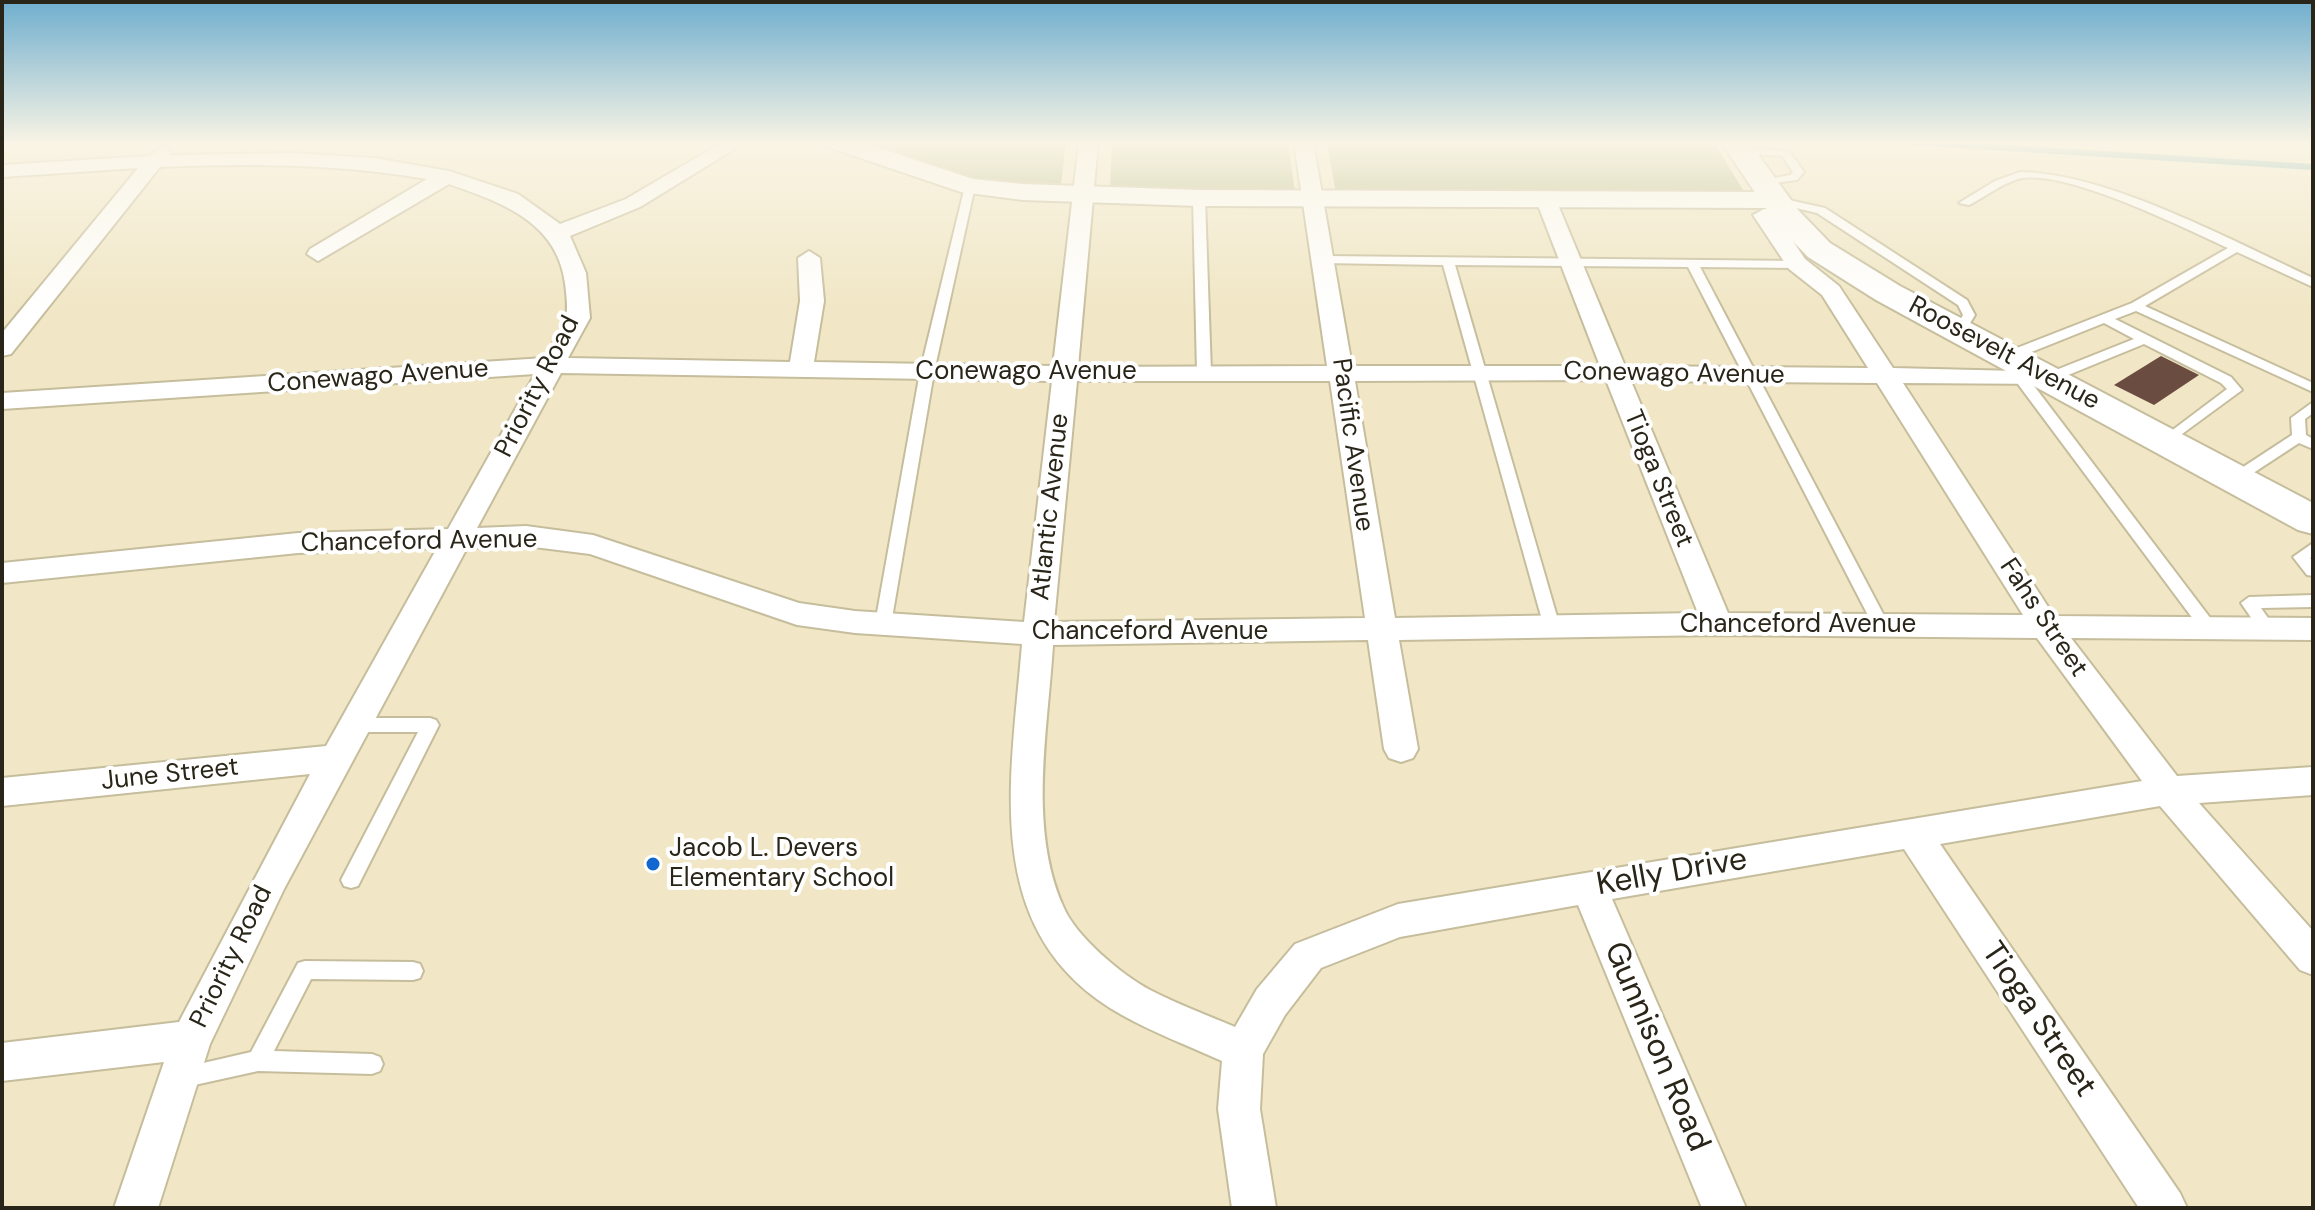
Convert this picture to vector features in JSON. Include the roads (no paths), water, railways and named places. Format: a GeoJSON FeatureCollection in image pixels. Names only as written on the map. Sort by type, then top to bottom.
{"type":"FeatureCollection","features":[{"type":"Feature","properties":{"kind":"main road","name":"Roosevelt Avenue"},"geometry":{"type":"LineString","coordinates":[[1767,199],[1819,250],[1888,293],[1960,330],[2026,370],[2313,520]]}},
{"type":"Feature","properties":{"kind":"street"},"geometry":{"type":"LineString","coordinates":[[2,349],[124,198]]}},
{"type":"Feature","properties":{"kind":"street"},"geometry":{"type":"LineString","coordinates":[[318,254],[410,198]]}},
{"type":"Feature","properties":{"kind":"street","name":"Priority Road"},"geometry":{"type":"LineString","coordinates":[[136,1208],[191,1040],[271,878],[578,318],[577,280],[557,233],[526,207],[509,198]]}},
{"type":"Feature","properties":{"kind":"street"},"geometry":{"type":"LineString","coordinates":[[557,233],[641,198]]}},
{"type":"Feature","properties":{"kind":"street","name":"Atlantic Avenue"},"geometry":{"type":"LineString","coordinates":[[1086,198],[1038,634],[1026,813],[1033,872],[1048,918],[1088,967],[1135,1002],[1243,1050]]}},
{"type":"Feature","properties":{"kind":"street"},"geometry":{"type":"LineString","coordinates":[[1252,198],[1767,199]]}},
{"type":"Feature","properties":{"kind":"street","name":"Pacific Avenue"},"geometry":{"type":"LineString","coordinates":[[1313,199],[1325,260],[1379,630],[1401,749]]}},
{"type":"Feature","properties":{"kind":"street","name":"Fahs Street"},"geometry":{"type":"LineString","coordinates":[[1767,199],[1797,264],[1831,291],[2045,626],[2168,791],[2313,958]]}},
{"type":"Feature","properties":{"kind":"street","name":"Tioga Street"},"geometry":{"type":"LineString","coordinates":[[1546,200],[1717,624]]}},
{"type":"Feature","properties":{"kind":"street"},"geometry":{"type":"LineString","coordinates":[[801,369],[812,301],[809,258]]}},
{"type":"Feature","properties":{"kind":"street","name":"Conewago Avenue"},"geometry":{"type":"LineString","coordinates":[[2,401],[553,365],[1064,374],[1342,372],[1886,376],[2026,370]]}},
{"type":"Feature","properties":{"kind":"street","name":"Chanceford Avenue"},"geometry":{"type":"LineString","coordinates":[[2,573],[298,543],[526,536],[593,545],[797,614],[883,624],[1038,634],[1717,624],[2313,629]]}},
{"type":"Feature","properties":{"kind":"street","name":"June Street"},"geometry":{"type":"LineString","coordinates":[[2,792],[339,758]]}},
{"type":"Feature","properties":{"kind":"street","name":"Kelly Drive"},"geometry":{"type":"LineString","coordinates":[[1254,1208],[1239,1109],[1243,1050],[1271,1002],[1308,956],[1398,921],[1589,887],[2168,791],[2313,781]]}},
{"type":"Feature","properties":{"kind":"street","name":"Tioga Street"},"geometry":{"type":"LineString","coordinates":[[1912,832],[2165,1208]]}},
{"type":"Feature","properties":{"kind":"street","name":"Gunnison Road"},"geometry":{"type":"LineString","coordinates":[[1589,887],[1724,1208]]}},
{"type":"Feature","properties":{"kind":"street","name":"Priority Road"},"geometry":{"type":"LineString","coordinates":[[2,1062],[191,1040]]}},
{"type":"Feature","properties":{"kind":"lane"},"geometry":{"type":"LineString","coordinates":[[883,624],[927,372],[967,198]]}},
{"type":"Feature","properties":{"kind":"lane"},"geometry":{"type":"LineString","coordinates":[[1199,198],[1204,373]]}},
{"type":"Feature","properties":{"kind":"lane"},"geometry":{"type":"LineString","coordinates":[[1965,203],[1974,198]]}},
{"type":"Feature","properties":{"kind":"lane"},"geometry":{"type":"LineString","coordinates":[[2122,198],[2313,283]]}},
{"type":"Feature","properties":{"kind":"lane"},"geometry":{"type":"LineString","coordinates":[[2026,370],[2104,318],[2136,306],[2236,248]]}},
{"type":"Feature","properties":{"kind":"lane"},"geometry":{"type":"LineString","coordinates":[[1325,260],[1797,264]]}},
{"type":"Feature","properties":{"kind":"lane"},"geometry":{"type":"LineString","coordinates":[[1448,262],[1552,627]]}},
{"type":"Feature","properties":{"kind":"lane"},"geometry":{"type":"LineString","coordinates":[[1692,263],[1881,625]]}},
{"type":"Feature","properties":{"kind":"lane"},"geometry":{"type":"LineString","coordinates":[[2136,306],[2313,388]]}},
{"type":"Feature","properties":{"kind":"lane"},"geometry":{"type":"LineString","coordinates":[[2104,318],[2226,380],[2235,390],[2167,441]]}},
{"type":"Feature","properties":{"kind":"lane"},"geometry":{"type":"LineString","coordinates":[[2026,370],[2144,339]]}},
{"type":"Feature","properties":{"kind":"lane"},"geometry":{"type":"LineString","coordinates":[[2026,370],[2208,627]]}},
{"type":"Feature","properties":{"kind":"lane"},"geometry":{"type":"LineString","coordinates":[[2299,437],[2298,418],[2313,406]]}},
{"type":"Feature","properties":{"kind":"lane"},"geometry":{"type":"LineString","coordinates":[[2299,437],[2313,445]]}},
{"type":"Feature","properties":{"kind":"lane"},"geometry":{"type":"LineString","coordinates":[[2236,478],[2299,437]]}},
{"type":"Feature","properties":{"kind":"lane"},"geometry":{"type":"LineString","coordinates":[[2313,548],[2301,557],[2313,571]]}},
{"type":"Feature","properties":{"kind":"lane"},"geometry":{"type":"LineString","coordinates":[[2267,628],[2249,603],[2313,601]]}},
{"type":"Feature","properties":{"kind":"lane"},"geometry":{"type":"LineString","coordinates":[[351,880],[430,725],[357,725]]}},
{"type":"Feature","properties":{"kind":"lane"},"geometry":{"type":"LineString","coordinates":[[258,1061],[305,970],[413,971]]}},
{"type":"Feature","properties":{"kind":"lane"},"geometry":{"type":"LineString","coordinates":[[179,1077],[258,1061],[372,1064]]}},
{"type":"Feature","properties":{"kind":"place","name":"Jacob L. Devers Elementary School"},"geometry":{"type":"Point","coordinates":[653,864]}}]}
